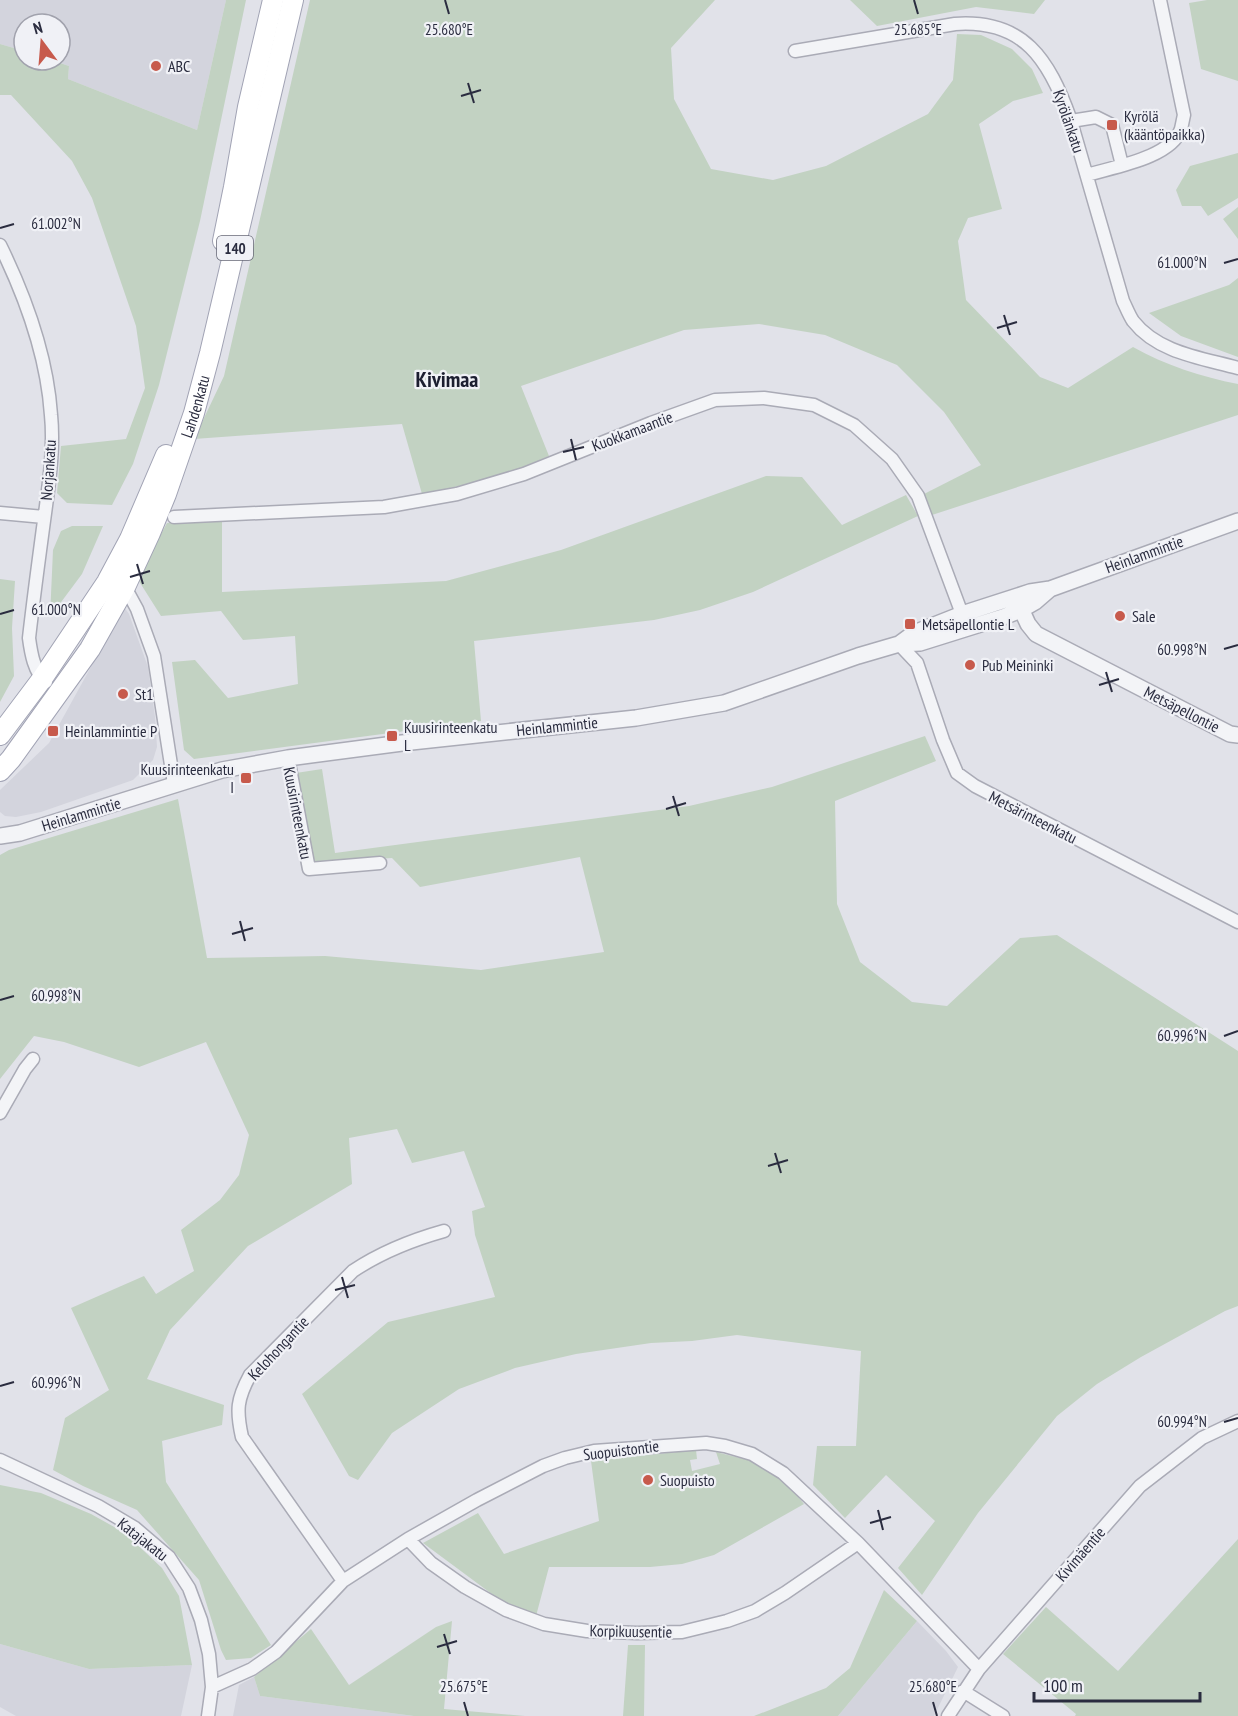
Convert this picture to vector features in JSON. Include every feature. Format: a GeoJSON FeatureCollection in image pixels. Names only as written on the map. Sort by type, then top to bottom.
{"type":"FeatureCollection","features":[{"type":"Feature","properties":{"kind":"main road","name":"Lahdenkatu"},"geometry":{"type":"LineString","coordinates":[[0,771],[90,649],[150,533],[208,307],[234,187],[248,107],[273,0]]}},
{"type":"Feature","properties":{"kind":"main road","name":"Lahdenkatu"},"geometry":{"type":"LineString","coordinates":[[0,735],[42,679],[107,582],[159,492],[194,413],[293,0]]}},
{"type":"Feature","properties":{"kind":"street"},"geometry":{"type":"LineString","coordinates":[[1087,175],[1155,155],[1170,144],[1181,131],[1184,115],[1160,0]]}},
{"type":"Feature","properties":{"kind":"street","name":"Kyrölänkatu"},"geometry":{"type":"LineString","coordinates":[[795,51],[975,22],[1006,30],[1018,37],[1036,54],[1061,92],[1123,300],[1132,320],[1161,345],[1238,368]]}},
{"type":"Feature","properties":{"kind":"street"},"geometry":{"type":"LineString","coordinates":[[1071,121],[1096,117],[1112,125],[1122,165]]}},
{"type":"Feature","properties":{"kind":"street","name":"Norjankatu"},"geometry":{"type":"LineString","coordinates":[[0,245],[32,320],[51,415],[52,451],[29,638],[32,658],[42,679],[58,693]]}},
{"type":"Feature","properties":{"kind":"street","name":"Kuokkamaantie"},"geometry":{"type":"LineString","coordinates":[[174,517],[384,507],[458,494],[524,474],[715,400],[764,398],[814,405],[854,425],[892,459],[918,496],[965,622]]}},
{"type":"Feature","properties":{"kind":"street"},"geometry":{"type":"LineString","coordinates":[[0,513],[44,517]]}},
{"type":"Feature","properties":{"kind":"street","name":"Heinlammintie"},"geometry":{"type":"LineString","coordinates":[[0,836],[20,833],[222,770],[288,758],[402,743],[636,718],[704,707],[745,696],[858,656],[899,644],[920,643],[965,622],[1019,603],[1030,592],[1050,589],[1238,520]]}},
{"type":"Feature","properties":{"kind":"street"},"geometry":{"type":"LineString","coordinates":[[124,587],[137,609],[154,656],[174,784]]}},
{"type":"Feature","properties":{"kind":"street","name":"Metsäpellontie"},"geometry":{"type":"LineString","coordinates":[[1019,603],[1028,624],[1036,634],[1230,734],[1238,735]]}},
{"type":"Feature","properties":{"kind":"street","name":"Metsärinteenkatu"},"geometry":{"type":"LineString","coordinates":[[899,644],[917,663],[943,740],[957,773],[975,786],[1238,922]]}},
{"type":"Feature","properties":{"kind":"street","name":"Kuusirinteenkatu"},"geometry":{"type":"LineString","coordinates":[[288,758],[309,869],[380,863]]}},
{"type":"Feature","properties":{"kind":"street"},"geometry":{"type":"LineString","coordinates":[[0,1113],[33,1059]]}},
{"type":"Feature","properties":{"kind":"street","name":"Kelohongantie"},"geometry":{"type":"LineString","coordinates":[[343,1581],[242,1437],[237,1416],[241,1391],[250,1375],[352,1271],[370,1260],[444,1231]]}},
{"type":"Feature","properties":{"kind":"street","name":"Kivimäentie"},"geometry":{"type":"LineString","coordinates":[[948,1716],[979,1669],[1140,1486],[1202,1438],[1238,1421]]}},
{"type":"Feature","properties":{"kind":"street","name":"Suopuistontie"},"geometry":{"type":"LineString","coordinates":[[212,1687],[252,1670],[276,1653],[343,1581],[408,1539],[543,1466],[594,1450],[706,1443],[752,1454],[783,1473],[858,1543],[979,1669]]}},
{"type":"Feature","properties":{"kind":"street","name":"Katajakatu"},"geometry":{"type":"LineString","coordinates":[[0,1460],[98,1506],[135,1528],[169,1557],[189,1588],[201,1620],[209,1654],[212,1687],[208,1716]]}},
{"type":"Feature","properties":{"kind":"street","name":"Korpikuusentie"},"geometry":{"type":"LineString","coordinates":[[408,1539],[431,1563],[465,1587],[506,1610],[544,1624],[587,1631],[637,1633],[682,1632],[727,1621],[755,1611],[858,1543]]}},
{"type":"Feature","properties":{"kind":"street"},"geometry":{"type":"LineString","coordinates":[[963,1691],[1003,1716]]}},
{"type":"Feature","properties":{"kind":"shaded area"},"geometry":{"type":"Polygon","coordinates":[[[0,0],[226,0],[197,130],[68,79],[69,72],[72,72],[72,12],[12,12],[12,48],[0,44],[0,0]]]}},
{"type":"Feature","properties":{"kind":"shaded area"},"geometry":{"type":"Polygon","coordinates":[[[124,607],[129,614],[148,667],[157,747],[153,760],[133,780],[41,812],[16,817],[5,816],[0,812],[0,790],[49,743],[124,607]]]}},
{"type":"Feature","properties":{"kind":"shaded area"},"geometry":{"type":"Polygon","coordinates":[[[917,1621],[958,1667],[934,1716],[838,1716],[917,1621]]]}},
{"type":"Feature","properties":{"kind":"shaded area"},"geometry":{"type":"Polygon","coordinates":[[[0,1644],[89,1669],[192,1665],[181,1716],[16,1716],[0,1707],[0,1644]]]}},
{"type":"Feature","properties":{"kind":"shaded area"},"geometry":{"type":"Polygon","coordinates":[[[254,1677],[260,1696],[414,1716],[233,1716],[239,1685],[254,1677]]]}},
{"type":"Feature","properties":{"kind":"green space"},"geometry":{"type":"Polygon","coordinates":[[[226,0],[246,0],[200,221],[159,385],[133,464],[112,505],[67,503],[57,493],[61,446],[126,439],[145,388],[136,326],[92,198],[72,161],[11,95],[0,95],[0,44],[12,48],[12,72],[69,72],[68,79],[197,130],[226,0]]]}},
{"type":"Feature","properties":{"kind":"green space"},"geometry":{"type":"Polygon","coordinates":[[[310,0],[715,0],[671,48],[674,99],[711,169],[773,180],[826,166],[928,114],[953,80],[957,34],[981,35],[1012,49],[1032,69],[1043,93],[1013,101],[979,124],[1002,209],[968,218],[958,241],[966,300],[1040,377],[1068,388],[1133,347],[1184,370],[1238,384],[1238,415],[932,515],[924,494],[981,465],[944,412],[897,365],[825,335],[759,324],[684,330],[521,386],[549,456],[487,479],[422,494],[402,424],[194,439],[224,376],[310,0]]]}},
{"type":"Feature","properties":{"kind":"green space"},"geometry":{"type":"Polygon","coordinates":[[[850,0],[1045,0],[1034,14],[976,7],[877,26],[850,0]]]}},
{"type":"Feature","properties":{"kind":"green space"},"geometry":{"type":"Polygon","coordinates":[[[1207,0],[1238,0],[1238,81],[1201,69],[1189,3],[1207,0]]]}},
{"type":"Feature","properties":{"kind":"green space"},"geometry":{"type":"Polygon","coordinates":[[[1238,153],[1238,198],[1208,216],[1201,206],[1182,206],[1176,190],[1190,166],[1238,153]]]}},
{"type":"Feature","properties":{"kind":"green space"},"geometry":{"type":"Polygon","coordinates":[[[1238,207],[1238,239],[1223,219],[1238,207]]]}},
{"type":"Feature","properties":{"kind":"green space"},"geometry":{"type":"Polygon","coordinates":[[[1238,278],[1238,357],[1181,336],[1149,313],[1229,285],[1238,278]]]}},
{"type":"Feature","properties":{"kind":"green space"},"geometry":{"type":"Polygon","coordinates":[[[766,476],[802,477],[842,525],[906,495],[918,516],[753,592],[700,610],[654,620],[474,641],[481,721],[194,759],[184,750],[172,662],[195,660],[228,698],[298,684],[295,636],[243,640],[221,611],[161,616],[137,578],[167,523],[222,521],[222,592],[446,581],[561,550],[766,476]]]}},
{"type":"Feature","properties":{"kind":"green space"},"geometry":{"type":"Polygon","coordinates":[[[72,526],[103,526],[82,574],[50,617],[53,550],[61,531],[72,526]]]}},
{"type":"Feature","properties":{"kind":"green space"},"geometry":{"type":"Polygon","coordinates":[[[0,579],[15,581],[12,628],[14,676],[0,702],[0,579]]]}},
{"type":"Feature","properties":{"kind":"green space"},"geometry":{"type":"Polygon","coordinates":[[[925,736],[936,761],[835,801],[837,904],[860,962],[912,1002],[947,1006],[1020,938],[1057,935],[1238,1051],[1238,1306],[1141,1357],[1097,1384],[1057,1416],[978,1513],[922,1595],[898,1568],[935,1521],[886,1475],[845,1518],[813,1485],[817,1446],[856,1446],[861,1351],[737,1335],[692,1341],[651,1343],[576,1354],[515,1368],[459,1389],[392,1433],[358,1480],[349,1476],[302,1394],[388,1322],[495,1297],[475,1235],[472,1211],[485,1207],[464,1151],[412,1163],[397,1129],[349,1138],[352,1184],[248,1246],[170,1330],[147,1379],[224,1405],[222,1425],[162,1441],[166,1482],[271,1645],[251,1658],[226,1660],[199,1580],[137,1510],[53,1470],[65,1418],[109,1390],[71,1308],[144,1276],[156,1294],[194,1271],[181,1230],[220,1200],[239,1175],[249,1135],[206,1042],[139,1067],[64,1042],[34,1036],[0,1079],[0,855],[9,850],[178,799],[207,958],[325,956],[481,970],[604,952],[580,857],[420,887],[392,858],[313,863],[296,773],[322,769],[335,853],[689,806],[772,787],[925,736]]]}},
{"type":"Feature","properties":{"kind":"green space"},"geometry":{"type":"Polygon","coordinates":[[[696,1450],[697,1459],[690,1460],[692,1471],[720,1464],[716,1452],[756,1462],[790,1487],[804,1504],[714,1555],[682,1564],[650,1567],[549,1567],[536,1616],[504,1603],[423,1543],[478,1513],[504,1554],[599,1521],[591,1461],[696,1450]]]}},
{"type":"Feature","properties":{"kind":"green space"},"geometry":{"type":"Polygon","coordinates":[[[0,1485],[41,1493],[91,1514],[125,1533],[162,1568],[179,1596],[192,1665],[89,1669],[0,1644],[0,1485]]]}},
{"type":"Feature","properties":{"kind":"green space"},"geometry":{"type":"Polygon","coordinates":[[[1238,1539],[1238,1716],[1075,1716],[1076,1714],[1003,1654],[1046,1607],[1118,1671],[1238,1539]]]}},
{"type":"Feature","properties":{"kind":"green space"},"geometry":{"type":"Polygon","coordinates":[[[884,1590],[917,1621],[838,1716],[754,1716],[826,1688],[850,1668],[884,1590]]]}},
{"type":"Feature","properties":{"kind":"green space"},"geometry":{"type":"Polygon","coordinates":[[[452,1621],[444,1709],[525,1716],[414,1716],[260,1696],[254,1677],[311,1629],[349,1685],[436,1627],[452,1621]]]}},
{"type":"Feature","properties":{"kind":"green space"},"geometry":{"type":"Polygon","coordinates":[[[628,1645],[645,1645],[644,1716],[623,1716],[628,1645]]]}},
{"type":"Feature","properties":{"kind":"place","name":"ABC"},"geometry":{"type":"Point","coordinates":[156,66]}},
{"type":"Feature","properties":{"kind":"place","name":"Kyrölä (kääntöpaikka)"},"geometry":{"type":"Point","coordinates":[1112,125]}},
{"type":"Feature","properties":{"kind":"place","name":"Sale"},"geometry":{"type":"Point","coordinates":[1120,616]}},
{"type":"Feature","properties":{"kind":"place","name":"Metsäpellontie L"},"geometry":{"type":"Point","coordinates":[910,624]}},
{"type":"Feature","properties":{"kind":"place","name":"Pub Meininki"},"geometry":{"type":"Point","coordinates":[970,665]}},
{"type":"Feature","properties":{"kind":"place","name":"St1"},"geometry":{"type":"Point","coordinates":[123,694]}},
{"type":"Feature","properties":{"kind":"place","name":"Heinlammintie P"},"geometry":{"type":"Point","coordinates":[53,731]}},
{"type":"Feature","properties":{"kind":"place","name":"Kuusirinteenkatu L"},"geometry":{"type":"Point","coordinates":[392,736]}},
{"type":"Feature","properties":{"kind":"place","name":"Kuusirinteenkatu I"},"geometry":{"type":"Point","coordinates":[246,778]}},
{"type":"Feature","properties":{"kind":"place","name":"Suopuisto"},"geometry":{"type":"Point","coordinates":[648,1480]}},
{"type":"Feature","properties":{"kind":"district","name":"Kivimaa"},"geometry":{"type":"Point","coordinates":[447,379]}}]}
